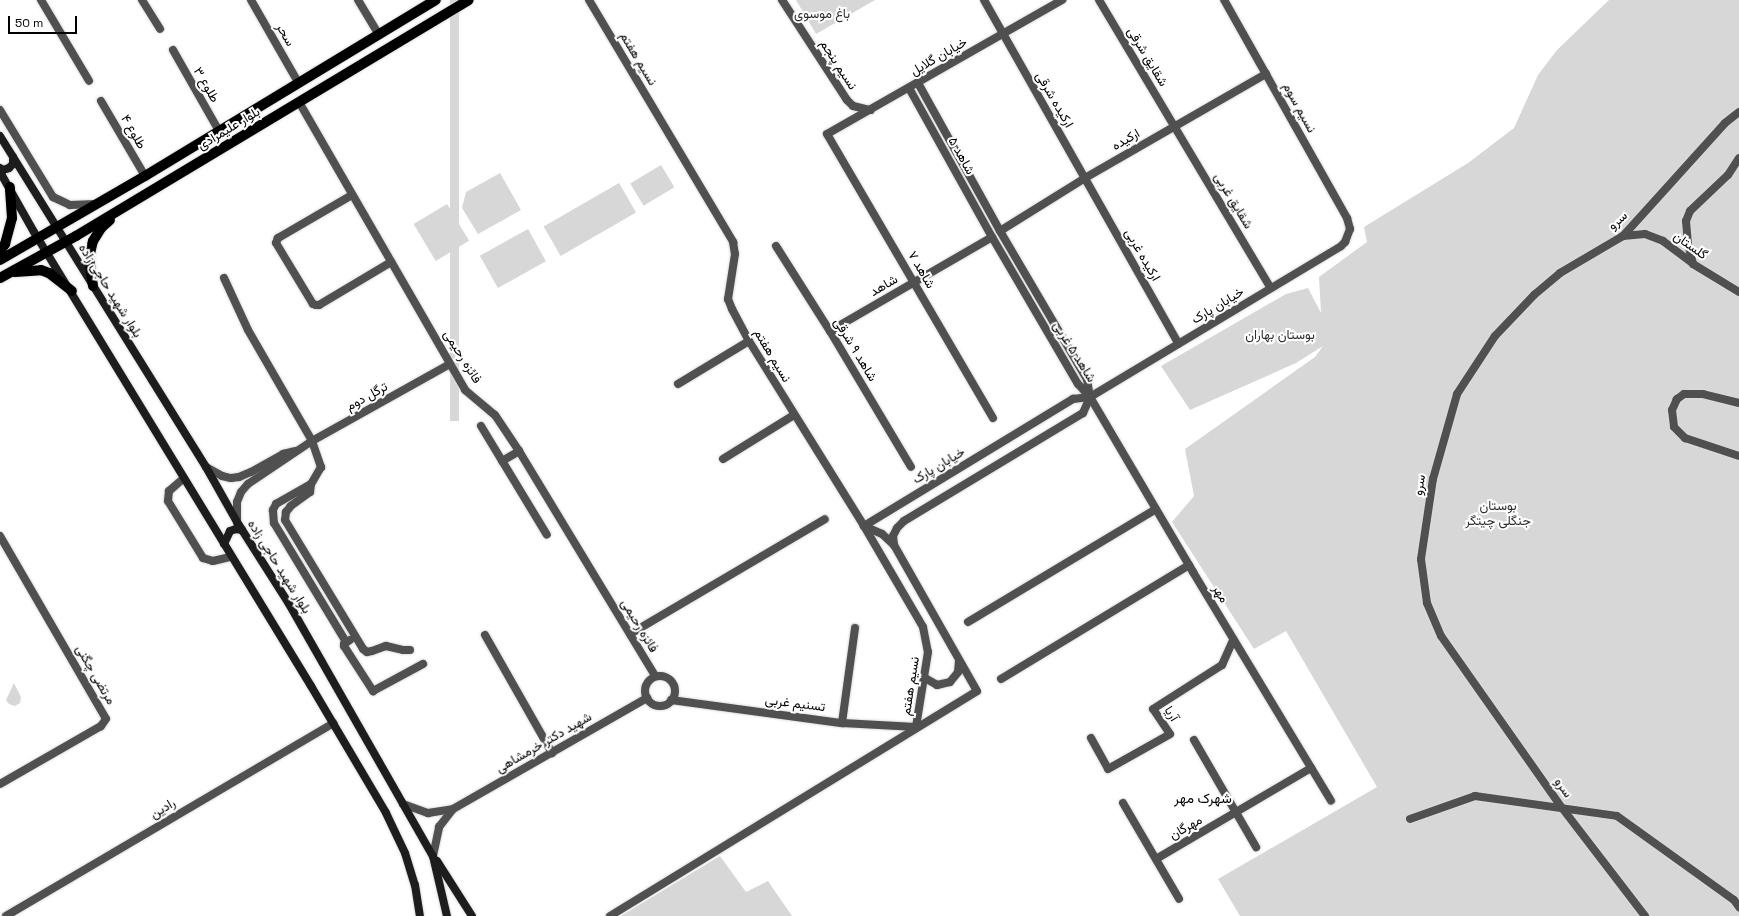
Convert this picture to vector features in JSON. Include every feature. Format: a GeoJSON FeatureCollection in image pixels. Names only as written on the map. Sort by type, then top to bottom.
{"type":"FeatureCollection","features":[{"type":"Feature","properties":{"kind":"main road","name":"بلوار علیمرادی"},"geometry":{"type":"LineString","coordinates":[[0,260],[145,176],[298,82],[436,0]]}},
{"type":"Feature","properties":{"kind":"main road","name":"بلوار علیمرادی"},"geometry":{"type":"LineString","coordinates":[[4,275],[47,253],[469,0]]}},
{"type":"Feature","properties":{"kind":"main road","name":"بلوار شهید حاجی زاده"},"geometry":{"type":"LineString","coordinates":[[0,136],[206,467],[237,522],[288,604],[433,856],[447,916]]}},
{"type":"Feature","properties":{"kind":"main road"},"geometry":{"type":"LineString","coordinates":[[0,168],[3,170],[9,168],[13,164],[13,157]]}},
{"type":"Feature","properties":{"kind":"main road"},"geometry":{"type":"LineString","coordinates":[[0,172],[47,253],[72,291],[386,813],[405,853],[415,885],[420,916]]}},
{"type":"Feature","properties":{"kind":"main road"},"geometry":{"type":"LineString","coordinates":[[0,251],[4,244],[12,218],[10,187]]}},
{"type":"Feature","properties":{"kind":"main road"},"geometry":{"type":"LineString","coordinates":[[93,286],[89,258],[92,241],[101,228],[122,208]]}},
{"type":"Feature","properties":{"kind":"main road"},"geometry":{"type":"LineString","coordinates":[[4,275],[41,270],[49,273],[72,291]]}},
{"type":"Feature","properties":{"kind":"main road"},"geometry":{"type":"LineString","coordinates":[[224,544],[230,531],[236,529],[242,530]]}},
{"type":"Feature","properties":{"kind":"main road"},"geometry":{"type":"LineString","coordinates":[[433,856],[472,916]]}},
{"type":"Feature","properties":{"kind":"street"},"geometry":{"type":"LineString","coordinates":[[41,0],[89,81]]}},
{"type":"Feature","properties":{"kind":"street"},"geometry":{"type":"LineString","coordinates":[[142,0],[160,29]]}},
{"type":"Feature","properties":{"kind":"street","name":"سحر"},"geometry":{"type":"LineString","coordinates":[[251,0],[298,82]]}},
{"type":"Feature","properties":{"kind":"street"},"geometry":{"type":"LineString","coordinates":[[358,0],[378,35]]}},
{"type":"Feature","properties":{"kind":"street","name":"نسیم هفتم"},"geometry":{"type":"LineString","coordinates":[[589,0],[733,242],[735,254],[728,299],[748,341],[864,526],[923,627],[928,652],[916,727]]}},
{"type":"Feature","properties":{"kind":"street","name":"نسیم پنجم"},"geometry":{"type":"LineString","coordinates":[[782,0],[847,100],[853,106],[871,110]]}},
{"type":"Feature","properties":{"kind":"street"},"geometry":{"type":"LineString","coordinates":[[984,0],[1003,34]]}},
{"type":"Feature","properties":{"kind":"street","name":"خیابان گلایل"},"geometry":{"type":"LineString","coordinates":[[827,134],[1062,0]]}},
{"type":"Feature","properties":{"kind":"street","name":"شقایق شرقی"},"geometry":{"type":"LineString","coordinates":[[1099,0],[1174,126]]}},
{"type":"Feature","properties":{"kind":"street","name":"نسیم سوم"},"geometry":{"type":"LineString","coordinates":[[1224,0],[1347,218],[1350,229]]}},
{"type":"Feature","properties":{"kind":"street","name":"ارکیده شرقی"},"geometry":{"type":"LineString","coordinates":[[1003,34],[1085,178]]}},
{"type":"Feature","properties":{"kind":"street","name":"طلوع ۳"},"geometry":{"type":"LineString","coordinates":[[173,50],[219,131]]}},
{"type":"Feature","properties":{"kind":"street","name":"ارکیده"},"geometry":{"type":"LineString","coordinates":[[1000,231],[1085,178],[1266,74]]}},
{"type":"Feature","properties":{"kind":"street","name":"شاهد ۵"},"geometry":{"type":"LineString","coordinates":[[918,82],[1000,231]]}},
{"type":"Feature","properties":{"kind":"street","name":"شاهد ۵"},"geometry":{"type":"LineString","coordinates":[[909,88],[992,236]]}},
{"type":"Feature","properties":{"kind":"street","name":"طلوع ۴"},"geometry":{"type":"LineString","coordinates":[[101,101],[145,176]]}},
{"type":"Feature","properties":{"kind":"street","name":"فائزه رحیمی"},"geometry":{"type":"LineString","coordinates":[[299,102],[465,390],[495,415],[519,451],[655,676]]}},
{"type":"Feature","properties":{"kind":"street"},"geometry":{"type":"LineString","coordinates":[[0,110],[53,197],[70,205],[96,204]]}},
{"type":"Feature","properties":{"kind":"street","name":"سرو"},"geometry":{"type":"LineString","coordinates":[[1645,916],[1562,808],[1441,636],[1427,603],[1421,560],[1433,479],[1457,394],[1495,336],[1534,295],[1560,273],[1622,236],[1725,123],[1739,112]]}},
{"type":"Feature","properties":{"kind":"street","name":"شقایق غربی"},"geometry":{"type":"LineString","coordinates":[[1174,126],[1271,288]]}},
{"type":"Feature","properties":{"kind":"street","name":"شاهد ۷"},"geometry":{"type":"LineString","coordinates":[[827,134],[993,418]]}},
{"type":"Feature","properties":{"kind":"street"},"geometry":{"type":"LineString","coordinates":[[1693,264],[1688,244],[1686,220],[1690,211],[1728,175],[1739,158]]}},
{"type":"Feature","properties":{"kind":"street","name":"ارکیده غربی"},"geometry":{"type":"LineString","coordinates":[[1085,178],[1179,344]]}},
{"type":"Feature","properties":{"kind":"street"},"geometry":{"type":"LineString","coordinates":[[352,195],[278,238],[276,243],[313,304],[316,305],[319,305],[391,262]]}},
{"type":"Feature","properties":{"kind":"street","name":"خیابان پارک"},"geometry":{"type":"LineString","coordinates":[[864,526],[1073,399],[1090,397],[1341,246],[1349,236],[1350,229]]}},
{"type":"Feature","properties":{"kind":"street","name":"شاهد ۵ غربی"},"geometry":{"type":"LineString","coordinates":[[1000,231],[1087,379],[1090,397]]}},
{"type":"Feature","properties":{"kind":"street","name":"گلستان"},"geometry":{"type":"LineString","coordinates":[[1622,236],[1645,234],[1663,241],[1693,264],[1739,292]]}},
{"type":"Feature","properties":{"kind":"street","name":"شاهد ۵ غربی"},"geometry":{"type":"LineString","coordinates":[[992,236],[1078,384],[1090,397]]}},
{"type":"Feature","properties":{"kind":"street","name":"شاهد"},"geometry":{"type":"LineString","coordinates":[[830,331],[992,236]]}},
{"type":"Feature","properties":{"kind":"street","name":"شاهد ۹ شرقی"},"geometry":{"type":"LineString","coordinates":[[776,246],[830,331],[910,467]]}},
{"type":"Feature","properties":{"kind":"street"},"geometry":{"type":"LineString","coordinates":[[224,278],[248,330],[312,441],[321,467],[311,484],[310,492],[291,506],[286,512],[285,520],[355,637],[367,652],[386,646],[410,650]]}},
{"type":"Feature","properties":{"kind":"street"},"geometry":{"type":"LineString","coordinates":[[678,384],[748,341]]}},
{"type":"Feature","properties":{"kind":"street","name":"ترگل دوم"},"geometry":{"type":"LineString","coordinates":[[237,522],[237,502],[241,492],[248,484],[288,458],[295,451],[450,364]]}},
{"type":"Feature","properties":{"kind":"street"},"geometry":{"type":"LineString","coordinates":[[1739,403],[1703,394],[1684,394],[1677,399],[1672,410],[1674,427],[1685,438],[1739,456]]}},
{"type":"Feature","properties":{"kind":"street"},"geometry":{"type":"LineString","coordinates":[[894,545],[895,532],[904,521],[1083,413],[1090,397]]}},
{"type":"Feature","properties":{"kind":"street","name":"مهر"},"geometry":{"type":"LineString","coordinates":[[1090,397],[1233,640],[1331,801]]}},
{"type":"Feature","properties":{"kind":"street"},"geometry":{"type":"LineString","coordinates":[[723,459],[794,415]]}},
{"type":"Feature","properties":{"kind":"street"},"geometry":{"type":"LineString","coordinates":[[481,426],[547,535]]}},
{"type":"Feature","properties":{"kind":"street","name":"ترگل دوم"},"geometry":{"type":"LineString","coordinates":[[206,467],[222,476],[235,477],[251,472],[283,454],[295,451]]}},
{"type":"Feature","properties":{"kind":"street"},"geometry":{"type":"LineString","coordinates":[[502,461],[519,451]]}},
{"type":"Feature","properties":{"kind":"street"},"geometry":{"type":"LineString","coordinates":[[184,478],[169,491],[168,501],[203,558],[213,561],[231,556]]}},
{"type":"Feature","properties":{"kind":"street"},"geometry":{"type":"LineString","coordinates":[[311,484],[298,493],[276,504],[273,510],[274,522],[346,642],[344,646],[373,691],[423,664]]}},
{"type":"Feature","properties":{"kind":"street"},"geometry":{"type":"LineString","coordinates":[[968,622],[1156,509]]}},
{"type":"Feature","properties":{"kind":"street"},"geometry":{"type":"LineString","coordinates":[[630,634],[825,518]]}},
{"type":"Feature","properties":{"kind":"street"},"geometry":{"type":"LineString","coordinates":[[610,916],[977,691],[894,545],[882,534],[864,526]]}},
{"type":"Feature","properties":{"kind":"street","name":"مرتضی چگنی"},"geometry":{"type":"LineString","coordinates":[[0,536],[106,719],[101,726],[0,784]]}},
{"type":"Feature","properties":{"kind":"street"},"geometry":{"type":"LineString","coordinates":[[1001,679],[1189,565]]}},
{"type":"Feature","properties":{"kind":"street"},"geometry":{"type":"LineString","coordinates":[[842,722],[855,628]]}},
{"type":"Feature","properties":{"kind":"street"},"geometry":{"type":"LineString","coordinates":[[485,635],[552,753]]}},
{"type":"Feature","properties":{"kind":"street"},"geometry":{"type":"LineString","coordinates":[[346,642],[355,637]]}},
{"type":"Feature","properties":{"kind":"street","name":"آریا"},"geometry":{"type":"LineString","coordinates":[[1091,738],[1108,769],[1170,734],[1153,709],[1222,665],[1233,640]]}},
{"type":"Feature","properties":{"kind":"street"},"geometry":{"type":"LineString","coordinates":[[925,678],[937,685],[950,682],[958,672],[959,660]]}},
{"type":"Feature","properties":{"kind":"street"},"geometry":{"type":"LineString","coordinates":[[655,676],[664,677],[672,682],[674,692],[671,700],[658,706],[647,698],[645,694],[646,685],[655,676]]}},
{"type":"Feature","properties":{"kind":"street","name":"شهید دکتر خرمشاهی"},"geometry":{"type":"LineString","coordinates":[[433,856],[439,827],[453,809],[647,698]]}},
{"type":"Feature","properties":{"kind":"street","name":"تسنیم غربی"},"geometry":{"type":"LineString","coordinates":[[671,700],[842,722],[916,727]]}},
{"type":"Feature","properties":{"kind":"street","name":"رادین"},"geometry":{"type":"LineString","coordinates":[[6,916],[333,723]]}},
{"type":"Feature","properties":{"kind":"street"},"geometry":{"type":"LineString","coordinates":[[1194,740],[1256,847]]}},
{"type":"Feature","properties":{"kind":"street","name":"مهرگان"},"geometry":{"type":"LineString","coordinates":[[1156,859],[1311,768]]}},
{"type":"Feature","properties":{"kind":"street"},"geometry":{"type":"LineString","coordinates":[[1410,819],[1475,796],[1617,816],[1734,900],[1739,907]]}},
{"type":"Feature","properties":{"kind":"street"},"geometry":{"type":"LineString","coordinates":[[1123,803],[1179,899]]}},
{"type":"Feature","properties":{"kind":"street","name":"شهید دکتر خرمشاهی"},"geometry":{"type":"LineString","coordinates":[[403,804],[428,812],[453,809]]}},
{"type":"Feature","properties":{"kind":"green space"},"geometry":{"type":"Polygon","coordinates":[[[450,0],[459,0],[459,421],[450,421],[450,0]]]}},
{"type":"Feature","properties":{"kind":"green space","name":"باغ موسوی"},"geometry":{"type":"Polygon","coordinates":[[[796,0],[875,0],[816,34],[796,0]]]}},
{"type":"Feature","properties":{"kind":"green space","name":"بوستان جنگلی چیتگر"},"geometry":{"type":"Polygon","coordinates":[[[1609,0],[1739,0],[1739,916],[1240,916],[1218,879],[1377,787],[1286,631],[1254,649],[1172,522],[1194,496],[1185,449],[1315,357],[1323,346],[1296,363],[1190,410],[1161,366],[1286,294],[1308,288],[1321,313],[1319,277],[1367,242],[1364,227],[1468,163],[1514,128],[1538,75],[1557,50],[1609,0]]]}},
{"type":"Feature","properties":{"kind":"green space"},"geometry":{"type":"Polygon","coordinates":[[[661,165],[674,187],[644,206],[630,184],[661,165]]]}},
{"type":"Feature","properties":{"kind":"green space"},"geometry":{"type":"Polygon","coordinates":[[[500,173],[521,210],[478,234],[462,208],[466,192],[500,173]]]}},
{"type":"Feature","properties":{"kind":"green space"},"geometry":{"type":"Polygon","coordinates":[[[619,183],[636,212],[561,256],[544,226],[619,183]]]}},
{"type":"Feature","properties":{"kind":"green space"},"geometry":{"type":"Polygon","coordinates":[[[447,204],[469,241],[436,261],[414,224],[447,204]]]}},
{"type":"Feature","properties":{"kind":"green space"},"geometry":{"type":"Polygon","coordinates":[[[528,229],[546,261],[498,288],[480,256],[528,229]]]}},
{"type":"Feature","properties":{"kind":"green space"},"geometry":{"type":"Polygon","coordinates":[[[14,683],[21,697],[20,703],[15,706],[9,704],[6,700],[14,683]]]}},
{"type":"Feature","properties":{"kind":"green space"},"geometry":{"type":"Polygon","coordinates":[[[720,856],[746,892],[768,881],[792,916],[621,916],[720,856]]]}},
{"type":"Feature","properties":{"kind":"district","name":"شهرک مهر"},"geometry":{"type":"Point","coordinates":[1203,798]}},
{"type":"Feature","properties":{"kind":"park label","name":"بوستان بهاران"},"geometry":{"type":"Point","coordinates":[1280,335]}}]}
